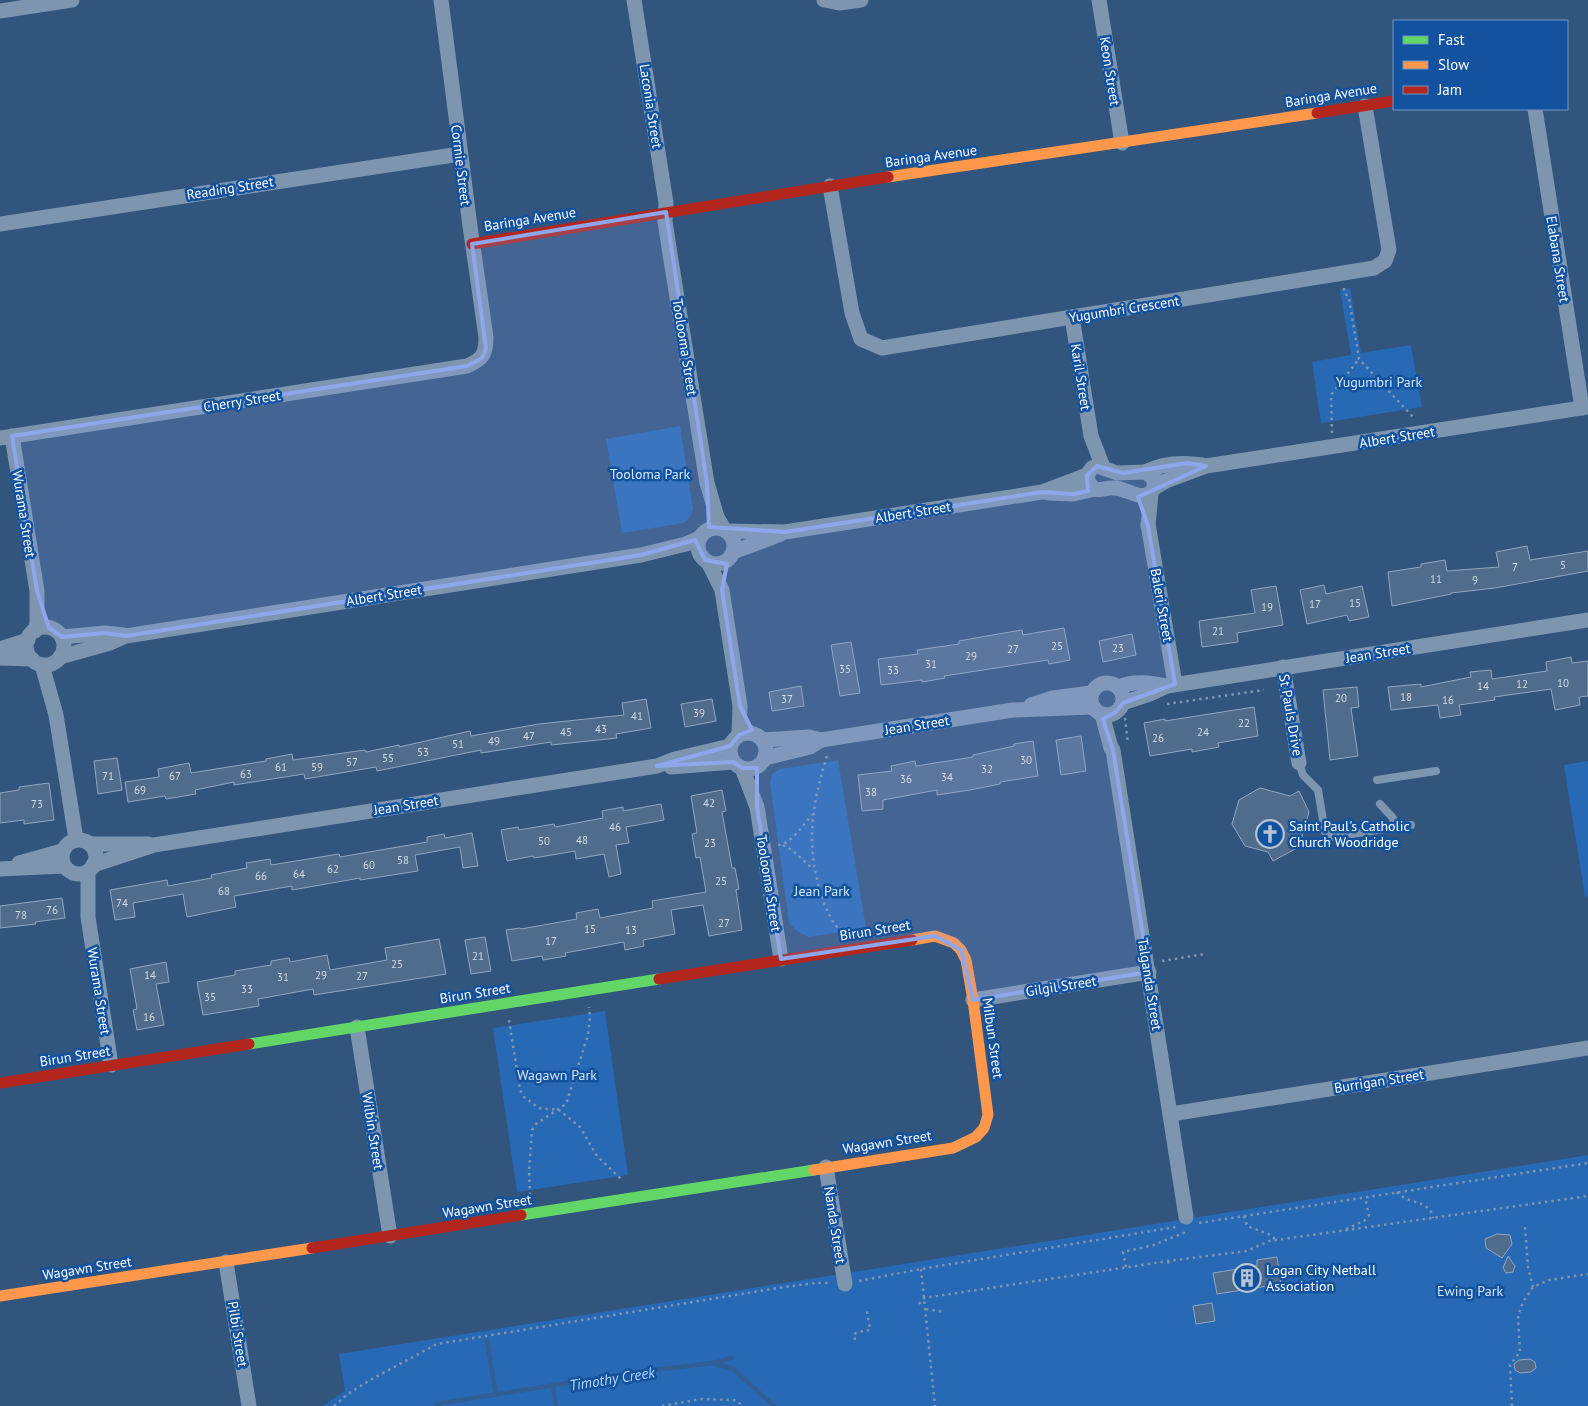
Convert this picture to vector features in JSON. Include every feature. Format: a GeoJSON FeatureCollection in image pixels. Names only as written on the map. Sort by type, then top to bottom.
{"type":"FeatureCollection","features":[{"type":"Feature","properties":{"kind":"street","name":"Cormie Street"},"geometry":{"type":"LineString","coordinates":[[441,0],[472,244],[486,337],[486,349],[482,358]]}},
{"type":"Feature","properties":{"kind":"street","name":"Laconia Street"},"geometry":{"type":"LineString","coordinates":[[634,0],[666,212]]}},
{"type":"Feature","properties":{"kind":"street"},"geometry":{"type":"LineString","coordinates":[[824,0],[839,4],[861,0]]}},
{"type":"Feature","properties":{"kind":"street","name":"Keon Street"},"geometry":{"type":"LineString","coordinates":[[1099,0],[1122,143]]}},
{"type":"Feature","properties":{"kind":"street"},"geometry":{"type":"LineString","coordinates":[[0,11],[65,1]]}},
{"type":"Feature","properties":{"kind":"street","name":"Baringa Avenue"},"geometry":{"type":"LineString","coordinates":[[472,244],[830,186],[1393,101]]}},
{"type":"Feature","properties":{"kind":"street","name":"Yugumbri Crescent"},"geometry":{"type":"LineString","coordinates":[[830,186],[852,313],[860,339],[882,348],[1374,268],[1385,261],[1389,250],[1365,106]]}},
{"type":"Feature","properties":{"kind":"street","name":"Elabana Street"},"geometry":{"type":"LineString","coordinates":[[1535,110],[1585,408]]}},
{"type":"Feature","properties":{"kind":"street","name":"Reading Street"},"geometry":{"type":"LineString","coordinates":[[0,224],[460,154]]}},
{"type":"Feature","properties":{"kind":"street","name":"Toolooma Street"},"geometry":{"type":"LineString","coordinates":[[666,212],[665,221],[670,254],[707,482],[717,518],[725,530]]}},
{"type":"Feature","properties":{"kind":"street","name":"Karil Street"},"geometry":{"type":"LineString","coordinates":[[1072,317],[1094,470]]}},
{"type":"Feature","properties":{"kind":"street","name":"Cherry Street"},"geometry":{"type":"LineString","coordinates":[[6,437],[467,366],[482,358]]}},
{"type":"Feature","properties":{"kind":"street","name":"Albert Street"},"geometry":{"type":"LineString","coordinates":[[0,658],[47,661],[110,643],[126,636],[641,555],[686,544],[713,528],[785,532],[1042,492],[1073,494],[1095,489],[1121,488],[1148,492],[1166,481],[1206,466],[1585,408]]}},
{"type":"Feature","properties":{"kind":"street","name":"Wurama Street"},"geometry":{"type":"LineString","coordinates":[[6,437],[37,591],[37,633],[27,650],[47,661]]}},
{"type":"Feature","properties":{"kind":"street","name":"Albert Street"},"geometry":{"type":"LineString","coordinates":[[1042,492],[1094,470],[1122,473],[1145,472],[1156,466],[1188,463],[1206,466]]}},
{"type":"Feature","properties":{"kind":"street"},"geometry":{"type":"LineString","coordinates":[[1094,470],[1089,484],[1095,489]]}},
{"type":"Feature","properties":{"kind":"street"},"geometry":{"type":"LineString","coordinates":[[1145,472],[1154,478],[1148,492]]}},
{"type":"Feature","properties":{"kind":"street","name":"Toolooma Street"},"geometry":{"type":"LineString","coordinates":[[704,534],[707,482]]}},
{"type":"Feature","properties":{"kind":"street","name":"Baleri Street"},"geometry":{"type":"LineString","coordinates":[[1148,492],[1148,525],[1171,685]]}},
{"type":"Feature","properties":{"kind":"street"},"geometry":{"type":"LineString","coordinates":[[722,590],[734,540],[725,530]]}},
{"type":"Feature","properties":{"kind":"street","name":"Albert Street"},"geometry":{"type":"LineString","coordinates":[[641,555],[692,554],[718,564],[731,556],[785,532]]}},
{"type":"Feature","properties":{"kind":"street"},"geometry":{"type":"LineString","coordinates":[[704,534],[699,550],[722,590],[746,738],[731,757],[749,764],[766,749],[746,738]]}},
{"type":"Feature","properties":{"kind":"street","name":"Jean Street"},"geometry":{"type":"LineString","coordinates":[[657,766],[746,738],[809,737],[821,740],[1013,710],[1112,710],[1171,685],[1588,620]]}},
{"type":"Feature","properties":{"kind":"street"},"geometry":{"type":"LineString","coordinates":[[0,649],[37,633],[56,631],[62,637],[64,647],[47,661],[56,716],[83,842],[69,842],[76,866]]}},
{"type":"Feature","properties":{"kind":"street","name":"Albert Street"},"geometry":{"type":"LineString","coordinates":[[62,637],[105,632],[126,636]]}},
{"type":"Feature","properties":{"kind":"street","name":"St Pauls Drive"},"geometry":{"type":"LineString","coordinates":[[1283,668],[1299,763]]}},
{"type":"Feature","properties":{"kind":"street","name":"Jean Street"},"geometry":{"type":"LineString","coordinates":[[1112,710],[1094,689],[1101,683],[1110,683],[1119,687],[1125,684],[1150,682],[1171,685]]}},
{"type":"Feature","properties":{"kind":"street","name":"Talganda Street"},"geometry":{"type":"LineString","coordinates":[[1119,687],[1123,697],[1112,710],[1115,747],[1113,750],[1156,970],[1171,1114],[1185,1221]]}},
{"type":"Feature","properties":{"kind":"street","name":"Jean Street"},"geometry":{"type":"LineString","coordinates":[[3,868],[38,857],[76,866],[154,845],[657,766],[749,764],[810,747],[821,740]]}},
{"type":"Feature","properties":{"kind":"street","name":"Toolooma Street"},"geometry":{"type":"LineString","coordinates":[[749,764],[781,960]]}},
{"type":"Feature","properties":{"kind":"street","name":"Wurama Street"},"geometry":{"type":"LineString","coordinates":[[83,842],[96,854],[76,866],[88,916],[111,1065]]}},
{"type":"Feature","properties":{"kind":"street","name":"Jean Street"},"geometry":{"type":"LineString","coordinates":[[83,842],[154,845]]}},
{"type":"Feature","properties":{"kind":"street","name":"Birun Street"},"geometry":{"type":"LineString","coordinates":[[0,1083],[936,936],[954,943]]}},
{"type":"Feature","properties":{"kind":"street","name":"Milbun Street"},"geometry":{"type":"LineString","coordinates":[[954,943],[961,950],[966,960],[988,1115],[983,1131],[976,1137]]}},
{"type":"Feature","properties":{"kind":"street","name":"Gilgil Street"},"geometry":{"type":"LineString","coordinates":[[973,1000],[1156,970]]}},
{"type":"Feature","properties":{"kind":"street","name":"Wilbin Street"},"geometry":{"type":"LineString","coordinates":[[357,1027],[390,1236]]}},
{"type":"Feature","properties":{"kind":"street","name":"Burrigan Street"},"geometry":{"type":"LineString","coordinates":[[1171,1114],[1588,1048]]}},
{"type":"Feature","properties":{"kind":"street","name":"Wagawn Street"},"geometry":{"type":"LineString","coordinates":[[0,1296],[953,1148],[965,1144],[976,1137]]}},
{"type":"Feature","properties":{"kind":"street","name":"Nanda Street"},"geometry":{"type":"LineString","coordinates":[[826,1167],[844,1284]]}},
{"type":"Feature","properties":{"kind":"street","name":"Pilbi Street"},"geometry":{"type":"LineString","coordinates":[[226,1262],[249,1406]]}},
{"type":"Feature","properties":{"kind":"lane"},"geometry":{"type":"LineString","coordinates":[[1299,763],[1303,775],[1318,790],[1325,832],[1332,837],[1411,825]]}},
{"type":"Feature","properties":{"kind":"lane"},"geometry":{"type":"LineString","coordinates":[[1377,780],[1436,771]]}},
{"type":"Feature","properties":{"kind":"lane"},"geometry":{"type":"LineString","coordinates":[[1380,804],[1393,818],[1395,828]]}},
{"type":"Feature","properties":{"kind":"path"},"geometry":{"type":"LineString","coordinates":[[1342,274],[1344,292],[1349,298],[1358,359],[1427,432]]}},
{"type":"Feature","properties":{"kind":"path"},"geometry":{"type":"LineString","coordinates":[[1333,447],[1331,395],[1358,359]]}},
{"type":"Feature","properties":{"kind":"path"},"geometry":{"type":"LineString","coordinates":[[1166,704],[1264,690]]}},
{"type":"Feature","properties":{"kind":"path"},"geometry":{"type":"LineString","coordinates":[[1112,710],[1124,723],[1129,752]]}},
{"type":"Feature","properties":{"kind":"path"},"geometry":{"type":"LineString","coordinates":[[814,872],[811,848],[813,814],[816,790],[827,756]]}},
{"type":"Feature","properties":{"kind":"path"},"geometry":{"type":"LineString","coordinates":[[764,847],[783,845],[813,814]]}},
{"type":"Feature","properties":{"kind":"path"},"geometry":{"type":"LineString","coordinates":[[783,845],[812,867],[824,902],[831,919],[840,931],[846,950]]}},
{"type":"Feature","properties":{"kind":"path"},"geometry":{"type":"LineString","coordinates":[[1160,954],[1162,961]]}},
{"type":"Feature","properties":{"kind":"path"},"geometry":{"type":"LineString","coordinates":[[1156,970],[1162,961],[1205,954]]}},
{"type":"Feature","properties":{"kind":"path"},"geometry":{"type":"LineString","coordinates":[[530,1214],[529,1171],[532,1130],[536,1124],[566,1104],[588,1035],[590,1018],[587,990]]}},
{"type":"Feature","properties":{"kind":"path"},"geometry":{"type":"LineString","coordinates":[[506,1004],[520,1090],[524,1097],[539,1108],[559,1110],[580,1126],[597,1156],[620,1178],[624,1199]]}},
{"type":"Feature","properties":{"kind":"path"},"geometry":{"type":"LineString","coordinates":[[334,1406],[348,1394],[370,1380],[437,1344],[784,1287],[816,1283],[844,1284],[1185,1221],[1244,1216],[1588,1163]]}},
{"type":"Feature","properties":{"kind":"path"},"geometry":{"type":"LineString","coordinates":[[1397,1192],[1401,1197],[1421,1203],[1429,1208],[1433,1218]]}},
{"type":"Feature","properties":{"kind":"path"},"geometry":{"type":"LineString","coordinates":[[919,1304],[924,1298],[1126,1267],[1247,1251],[1269,1241],[1588,1196]]}},
{"type":"Feature","properties":{"kind":"path"},"geometry":{"type":"LineString","coordinates":[[1343,1231],[1364,1221],[1368,1215],[1364,1197]]}},
{"type":"Feature","properties":{"kind":"path"},"geometry":{"type":"LineString","coordinates":[[1244,1216],[1247,1226],[1271,1235],[1276,1240]]}},
{"type":"Feature","properties":{"kind":"path"},"geometry":{"type":"LineString","coordinates":[[1126,1267],[1124,1252],[1181,1235],[1186,1232],[1185,1221]]}},
{"type":"Feature","properties":{"kind":"path"},"geometry":{"type":"LineString","coordinates":[[1525,1226],[1528,1267],[1533,1287]]}},
{"type":"Feature","properties":{"kind":"path"},"geometry":{"type":"LineString","coordinates":[[1168,1261],[1169,1266]]}},
{"type":"Feature","properties":{"kind":"path"},"geometry":{"type":"LineString","coordinates":[[921,1269],[935,1406]]}},
{"type":"Feature","properties":{"kind":"path"},"geometry":{"type":"LineString","coordinates":[[1512,1406],[1510,1365],[1520,1352],[1518,1316],[1523,1302],[1533,1287],[1549,1280],[1588,1274]]}},
{"type":"Feature","properties":{"kind":"path"},"geometry":{"type":"LineString","coordinates":[[926,1309],[944,1312]]}},
{"type":"Feature","properties":{"kind":"path"},"geometry":{"type":"LineString","coordinates":[[855,1340],[854,1334],[870,1330],[867,1311]]}},
{"type":"Feature","properties":{"kind":"path"},"geometry":{"type":"LineString","coordinates":[[662,1406],[701,1400],[734,1400],[744,1406]]}},
{"type":"Feature","properties":{"kind":"highlighted area"},"geometry":{"type":"Polygon","coordinates":[[[666,212],[707,483],[709,527],[785,532],[1042,492],[1073,494],[1088,491],[1087,475],[1097,466],[1123,473],[1187,463],[1206,466],[1138,497],[1148,526],[1175,684],[1123,703],[1116,712],[1103,719],[1113,750],[1149,972],[973,1000],[961,950],[935,936],[781,959],[757,807],[757,768],[742,768],[733,762],[657,766],[730,746],[739,735],[752,730],[740,706],[722,590],[727,564],[705,560],[695,540],[641,555],[126,636],[105,633],[62,637],[49,628],[37,591],[12,436],[467,366],[482,358],[486,349],[472,244],[666,212]]]}},
{"type":"Feature","properties":{"kind":"green space","name":"Yugumbri Park"},"geometry":{"type":"Polygon","coordinates":[[[1350,288],[1361,353],[1411,345],[1422,407],[1321,423],[1312,362],[1351,355],[1340,290],[1350,288]]]}},
{"type":"Feature","properties":{"kind":"green space","name":"Tooloma Park"},"geometry":{"type":"Polygon","coordinates":[[[680,426],[693,509],[690,517],[684,523],[622,533],[606,439],[680,426]]]}},
{"type":"Feature","properties":{"kind":"green space","name":"Jean Park"},"geometry":{"type":"Polygon","coordinates":[[[838,760],[866,928],[809,937],[798,932],[789,923],[770,782],[772,774],[780,769],[838,760]]]}},
{"type":"Feature","properties":{"kind":"green space"},"geometry":{"type":"Polygon","coordinates":[[[1588,761],[1588,896],[1585,897],[1564,765],[1588,761]]]}},
{"type":"Feature","properties":{"kind":"green space","name":"Wagawn Park"},"geometry":{"type":"Polygon","coordinates":[[[605,1011],[628,1175],[517,1192],[493,1028],[605,1011]]]}},
{"type":"Feature","properties":{"kind":"green space","name":"Ewing Park"},"geometry":{"type":"Polygon","coordinates":[[[1588,1155],[1588,1406],[323,1406],[345,1391],[339,1354],[1588,1155]]]}},
{"type":"Feature","properties":{"kind":"building"},"geometry":{"type":"Polygon","coordinates":[[[1527,546],[1530,560],[1588,551],[1588,571],[1495,588],[1451,593],[1392,606],[1388,572],[1421,567],[1421,564],[1445,560],[1447,571],[1499,567],[1496,552],[1527,546]]]}},
{"type":"Feature","properties":{"kind":"building"},"geometry":{"type":"Polygon","coordinates":[[[1324,585],[1326,594],[1362,586],[1369,617],[1349,621],[1347,615],[1307,624],[1300,590],[1324,585]]]}},
{"type":"Feature","properties":{"kind":"building"},"geometry":{"type":"Polygon","coordinates":[[[1276,586],[1283,625],[1237,633],[1238,642],[1202,647],[1199,621],[1255,613],[1251,590],[1276,586]]]}},
{"type":"Feature","properties":{"kind":"building"},"geometry":{"type":"Polygon","coordinates":[[[1064,628],[1070,660],[1049,664],[1048,660],[944,676],[945,678],[922,682],[922,680],[881,685],[878,659],[918,654],[917,650],[959,644],[959,641],[1022,630],[1023,635],[1064,628]]]}},
{"type":"Feature","properties":{"kind":"building"},"geometry":{"type":"Polygon","coordinates":[[[1132,634],[1136,655],[1103,662],[1099,641],[1132,634]]]}},
{"type":"Feature","properties":{"kind":"building"},"geometry":{"type":"Polygon","coordinates":[[[851,642],[860,693],[840,696],[831,645],[851,642]]]}},
{"type":"Feature","properties":{"kind":"building"},"geometry":{"type":"Polygon","coordinates":[[[1571,657],[1572,663],[1588,661],[1588,696],[1579,697],[1580,705],[1555,710],[1551,689],[1494,697],[1495,700],[1459,705],[1461,715],[1440,718],[1438,705],[1391,710],[1388,687],[1421,684],[1421,687],[1471,677],[1470,672],[1491,670],[1492,679],[1547,671],[1546,662],[1571,657]]]}},
{"type":"Feature","properties":{"kind":"building"},"geometry":{"type":"Polygon","coordinates":[[[801,686],[804,706],[772,711],[769,692],[801,686]]]}},
{"type":"Feature","properties":{"kind":"building"},"geometry":{"type":"Polygon","coordinates":[[[1357,687],[1359,707],[1351,708],[1358,756],[1330,760],[1323,690],[1357,687]]]}},
{"type":"Feature","properties":{"kind":"building"},"geometry":{"type":"Polygon","coordinates":[[[646,699],[651,728],[616,734],[617,738],[551,745],[551,742],[481,753],[481,750],[377,771],[376,767],[305,779],[304,774],[234,785],[234,782],[195,790],[196,794],[166,799],[165,796],[128,802],[125,782],[159,777],[158,769],[189,763],[191,773],[266,761],[266,759],[292,754],[293,760],[365,750],[366,752],[399,745],[399,747],[470,731],[471,736],[539,724],[624,715],[622,703],[646,699]]]}},
{"type":"Feature","properties":{"kind":"building"},"geometry":{"type":"Polygon","coordinates":[[[712,699],[716,721],[685,727],[681,704],[712,699]]]}},
{"type":"Feature","properties":{"kind":"building"},"geometry":{"type":"Polygon","coordinates":[[[1254,707],[1258,736],[1218,743],[1219,747],[1192,752],[1192,749],[1150,756],[1144,723],[1254,707]]]}},
{"type":"Feature","properties":{"kind":"building"},"geometry":{"type":"Polygon","coordinates":[[[1081,736],[1086,771],[1061,775],[1056,740],[1081,736]]]}},
{"type":"Feature","properties":{"kind":"building"},"geometry":{"type":"Polygon","coordinates":[[[1033,741],[1038,776],[1000,782],[1000,784],[970,790],[937,795],[937,790],[883,800],[883,809],[862,811],[858,775],[892,771],[891,766],[915,761],[916,766],[973,757],[973,755],[1014,746],[1014,744],[1033,741]]]}},
{"type":"Feature","properties":{"kind":"building"},"geometry":{"type":"Polygon","coordinates":[[[117,758],[122,790],[98,794],[94,761],[117,758]]]}},
{"type":"Feature","properties":{"kind":"building"},"geometry":{"type":"Polygon","coordinates":[[[49,783],[54,820],[24,824],[24,820],[0,823],[0,793],[19,790],[19,787],[49,783]]]}},
{"type":"Feature","properties":{"kind":"building","name":"Saint Paul's Catholic Church Woodridge"},"geometry":{"type":"Polygon","coordinates":[[[1260,788],[1290,796],[1299,791],[1309,812],[1299,847],[1273,861],[1268,852],[1245,846],[1232,824],[1239,800],[1260,788]]]}},
{"type":"Feature","properties":{"kind":"building"},"geometry":{"type":"Polygon","coordinates":[[[722,790],[726,811],[722,812],[732,868],[735,868],[739,889],[736,890],[742,930],[709,936],[703,905],[671,910],[675,934],[643,940],[644,946],[625,950],[624,942],[565,953],[566,956],[543,960],[542,956],[512,961],[506,930],[577,919],[576,913],[598,909],[600,918],[653,908],[652,901],[706,892],[700,857],[696,858],[692,834],[697,833],[691,796],[722,790]]]}},
{"type":"Feature","properties":{"kind":"building"},"geometry":{"type":"Polygon","coordinates":[[[661,804],[664,820],[626,827],[629,843],[616,845],[621,874],[609,877],[604,854],[576,859],[575,851],[507,861],[501,830],[518,827],[519,830],[554,824],[555,827],[603,818],[602,811],[623,807],[623,811],[661,804]]]}},
{"type":"Feature","properties":{"kind":"building"},"geometry":{"type":"Polygon","coordinates":[[[472,833],[478,866],[463,868],[460,847],[415,855],[418,871],[360,880],[360,878],[292,890],[292,886],[234,896],[236,907],[187,917],[183,894],[133,903],[135,917],[115,920],[110,890],[167,880],[168,886],[212,878],[211,875],[247,868],[246,863],[270,859],[271,865],[339,854],[340,857],[427,842],[427,837],[444,834],[445,838],[472,833]]]}},
{"type":"Feature","properties":{"kind":"building"},"geometry":{"type":"Polygon","coordinates":[[[62,898],[65,918],[35,922],[36,924],[0,928],[0,906],[62,898]]]}},
{"type":"Feature","properties":{"kind":"building"},"geometry":{"type":"Polygon","coordinates":[[[485,937],[491,971],[471,974],[465,940],[485,937]]]}},
{"type":"Feature","properties":{"kind":"building"},"geometry":{"type":"Polygon","coordinates":[[[439,939],[446,974],[314,995],[313,989],[258,999],[259,1006],[203,1015],[197,982],[235,975],[235,971],[271,965],[271,961],[289,958],[290,962],[327,955],[330,970],[387,960],[385,948],[439,939]]]}},
{"type":"Feature","properties":{"kind":"building"},"geometry":{"type":"Polygon","coordinates":[[[166,962],[169,982],[156,984],[164,1025],[137,1030],[133,1010],[137,1009],[130,969],[166,962]]]}},
{"type":"Feature","properties":{"kind":"building"},"geometry":{"type":"Polygon","coordinates":[[[1497,1234],[1510,1235],[1512,1244],[1502,1258],[1486,1248],[1485,1239],[1497,1234]]]}},
{"type":"Feature","properties":{"kind":"building"},"geometry":{"type":"Polygon","coordinates":[[[1508,1256],[1515,1266],[1513,1272],[1506,1273],[1503,1268],[1508,1256]]]}},
{"type":"Feature","properties":{"kind":"building","name":"Logan City Netball Association"},"geometry":{"type":"Polygon","coordinates":[[[1277,1257],[1281,1284],[1217,1294],[1213,1273],[1257,1266],[1257,1260],[1277,1257]]]}},
{"type":"Feature","properties":{"kind":"building"},"geometry":{"type":"Polygon","coordinates":[[[1212,1303],[1215,1321],[1196,1324],[1193,1306],[1212,1303]]]}},
{"type":"Feature","properties":{"kind":"building"},"geometry":{"type":"Polygon","coordinates":[[[1530,1359],[1535,1362],[1536,1368],[1531,1372],[1520,1373],[1515,1370],[1514,1364],[1519,1360],[1530,1359]]]}},
{"type":"Feature","properties":{"kind":"waterway"},"geometry":{"type":"LineString","coordinates":[[487,1341],[496,1395]]}},
{"type":"Feature","properties":{"kind":"waterway"},"geometry":{"type":"LineString","coordinates":[[714,1363],[732,1358]]}},
{"type":"Feature","properties":{"kind":"waterway","name":"Timothy Creek"},"geometry":{"type":"LineString","coordinates":[[436,1406],[442,1403],[644,1371],[713,1363],[733,1369],[774,1406]]}},
{"type":"Feature","properties":{"kind":"waterway"},"geometry":{"type":"LineString","coordinates":[[553,1385],[556,1406]]}},
{"type":"Feature","properties":{"kind":"traffic: fast"},"geometry":{"type":"LineString","coordinates":[[249,1044],[659,979]]}},
{"type":"Feature","properties":{"kind":"traffic: fast"},"geometry":{"type":"LineString","coordinates":[[521,1215],[814,1170]]}},
{"type":"Feature","properties":{"kind":"traffic: slow"},"geometry":{"type":"LineString","coordinates":[[888,177],[1317,113]]}},
{"type":"Feature","properties":{"kind":"traffic: slow"},"geometry":{"type":"LineString","coordinates":[[814,1170],[953,1148],[976,1137],[984,1128],[988,1115],[966,960],[961,950],[954,943],[935,936],[912,940]]}},
{"type":"Feature","properties":{"kind":"traffic: slow"},"geometry":{"type":"LineString","coordinates":[[0,1296],[312,1248]]}},
{"type":"Feature","properties":{"kind":"traffic: jam"},"geometry":{"type":"LineString","coordinates":[[1317,113],[1393,101]]}},
{"type":"Feature","properties":{"kind":"traffic: jam"},"geometry":{"type":"LineString","coordinates":[[472,244],[888,177]]}},
{"type":"Feature","properties":{"kind":"traffic: jam"},"geometry":{"type":"LineString","coordinates":[[659,979],[912,940]]}},
{"type":"Feature","properties":{"kind":"traffic: jam"},"geometry":{"type":"LineString","coordinates":[[0,1083],[249,1044]]}},
{"type":"Feature","properties":{"kind":"traffic: jam"},"geometry":{"type":"LineString","coordinates":[[312,1248],[521,1215]]}},
{"type":"Feature","properties":{"kind":"place","name":"Saint Paul's Catholic Church Woodridge"},"geometry":{"type":"Point","coordinates":[1270,834]}},
{"type":"Feature","properties":{"kind":"place","name":"Logan City Netball Association"},"geometry":{"type":"Point","coordinates":[1247,1278]}}]}
